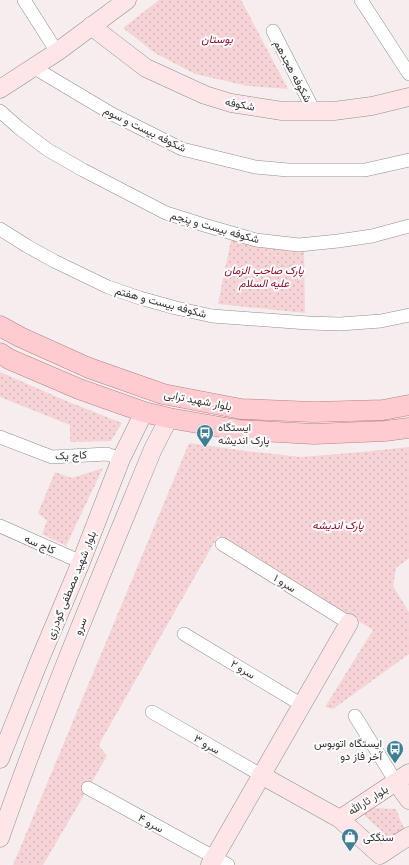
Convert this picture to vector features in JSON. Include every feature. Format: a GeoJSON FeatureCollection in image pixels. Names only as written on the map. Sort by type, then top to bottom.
{"type":"FeatureCollection","features":[{"type":"Feature","properties":{"kind":"main road","name":"بلوار شهید ترابی"},"geometry":{"type":"LineString","coordinates":[[0,326],[20,337],[89,368],[163,394],[241,409],[314,412],[382,410],[409,405]]}},
{"type":"Feature","properties":{"kind":"main road","name":"بلوار شهید ترابی"},"geometry":{"type":"LineString","coordinates":[[0,353],[9,359],[79,389],[144,412],[169,418],[240,430],[314,434],[385,431],[409,428]]}},
{"type":"Feature","properties":{"kind":"main road"},"geometry":{"type":"LineString","coordinates":[[144,412],[163,394],[169,418]]}},
{"type":"Feature","properties":{"kind":"street"},"geometry":{"type":"LineString","coordinates":[[24,0],[57,52]]}},
{"type":"Feature","properties":{"kind":"street"},"geometry":{"type":"LineString","coordinates":[[0,89],[57,52],[127,0]]}},
{"type":"Feature","properties":{"kind":"street"},"geometry":{"type":"LineString","coordinates":[[361,0],[409,74]]}},
{"type":"Feature","properties":{"kind":"street","name":"شکوفه"},"geometry":{"type":"LineString","coordinates":[[91,26],[146,68],[205,95],[231,103],[282,111],[334,111],[372,106],[409,97]]}},
{"type":"Feature","properties":{"kind":"street","name":"شکوفه هجدهم"},"geometry":{"type":"LineString","coordinates":[[273,31],[314,111]]}},
{"type":"Feature","properties":{"kind":"street","name":"شکوفه بیست و سوم"},"geometry":{"type":"LineString","coordinates":[[33,67],[112,114],[182,149],[255,167],[288,170],[365,170],[409,160]]}},
{"type":"Feature","properties":{"kind":"street","name":"شکوفه بیست و پنجم"},"geometry":{"type":"LineString","coordinates":[[0,111],[18,128],[48,150],[166,213],[256,240],[299,245],[372,236],[409,226]]}},
{"type":"Feature","properties":{"kind":"street","name":"شکوفه بیست و هفتم"},"geometry":{"type":"LineString","coordinates":[[0,228],[27,246],[54,261],[108,287],[147,300],[212,316],[340,324],[409,316]]}},
{"type":"Feature","properties":{"kind":"street","name":"بلوار شهید مصطفی گودرزی"},"geometry":{"type":"LineString","coordinates":[[0,759],[121,460],[144,412]]}},
{"type":"Feature","properties":{"kind":"street","name":"سرو"},"geometry":{"type":"LineString","coordinates":[[0,838],[61,672],[153,449],[169,418]]}},
{"type":"Feature","properties":{"kind":"street","name":"کاج یک"},"geometry":{"type":"LineString","coordinates":[[0,437],[52,457],[107,454],[121,460]]}},
{"type":"Feature","properties":{"kind":"street","name":"کاج سه"},"geometry":{"type":"LineString","coordinates":[[0,526],[81,562]]}},
{"type":"Feature","properties":{"kind":"street","name":"سرو ۱"},"geometry":{"type":"LineString","coordinates":[[222,544],[349,623]]}},
{"type":"Feature","properties":{"kind":"street"},"geometry":{"type":"LineString","coordinates":[[217,863],[262,775],[349,623]]}},
{"type":"Feature","properties":{"kind":"street","name":"سرو ۲"},"geometry":{"type":"LineString","coordinates":[[184,634],[302,705]]}},
{"type":"Feature","properties":{"kind":"street","name":"سرو ۳"},"geometry":{"type":"LineString","coordinates":[[152,712],[262,775]]}},
{"type":"Feature","properties":{"kind":"street"},"geometry":{"type":"LineString","coordinates":[[355,716],[403,777],[409,800]]}},
{"type":"Feature","properties":{"kind":"street"},"geometry":{"type":"LineString","coordinates":[[262,775],[340,819]]}},
{"type":"Feature","properties":{"kind":"street","name":"بلوار ثارالله"},"geometry":{"type":"LineString","coordinates":[[403,777],[340,819],[382,860],[409,836]]}},
{"type":"Feature","properties":{"kind":"street","name":"سرو ۴"},"geometry":{"type":"LineString","coordinates":[[88,788],[217,863]]}},
{"type":"Feature","properties":{"kind":"green space","name":"بوستان"},"geometry":{"type":"Polygon","coordinates":[[[159,0],[241,0],[288,89],[248,86],[195,74],[155,53],[123,28],[159,0]]]}},
{"type":"Feature","properties":{"kind":"green space","name":"پارک صاحب الزمان علیه السلام"},"geometry":{"type":"Polygon","coordinates":[[[232,235],[304,247],[305,313],[218,304],[232,235]]]}},
{"type":"Feature","properties":{"kind":"green space"},"geometry":{"type":"Polygon","coordinates":[[[0,372],[122,423],[111,441],[70,442],[70,425],[0,397],[0,372]]]}},
{"type":"Feature","properties":{"kind":"green space","name":"پارک اندیشه"},"geometry":{"type":"Polygon","coordinates":[[[189,443],[301,457],[409,447],[409,558],[396,568],[393,586],[409,612],[409,654],[333,709],[325,707],[373,630],[218,536],[102,739],[99,746],[107,756],[43,865],[13,865],[189,443]]]}},
{"type":"Feature","properties":{"kind":"green space"},"geometry":{"type":"Polygon","coordinates":[[[103,468],[66,546],[42,534],[47,521],[38,513],[55,472],[72,478],[103,468]]]}},
{"type":"Feature","properties":{"kind":"green space"},"geometry":{"type":"Polygon","coordinates":[[[372,808],[396,809],[404,829],[388,840],[365,816],[364,813],[372,808]]]}},
{"type":"Feature","properties":{"kind":"place","name":"ایستگاه پارک اندیشه"},"geometry":{"type":"Point","coordinates":[205,448]}},
{"type":"Feature","properties":{"kind":"place","name":"ایستگاه اتوبوس آخر فاز دو"},"geometry":{"type":"Point","coordinates":[395,764]}},
{"type":"Feature","properties":{"kind":"place","name":"سنگکی"},"geometry":{"type":"Point","coordinates":[350,852]}}]}
